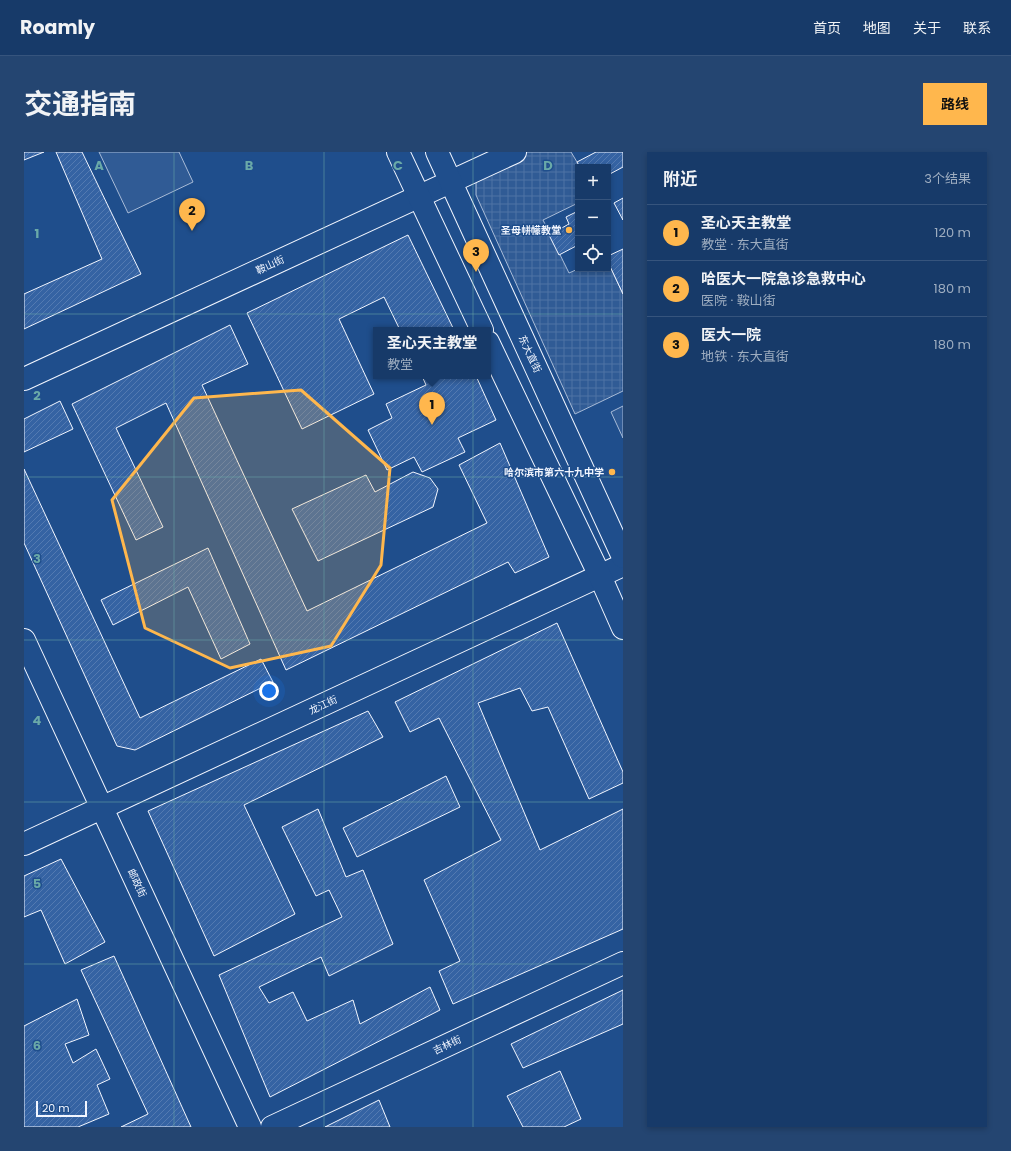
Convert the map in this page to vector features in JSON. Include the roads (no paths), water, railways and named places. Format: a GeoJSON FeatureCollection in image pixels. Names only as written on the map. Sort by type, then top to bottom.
{"type":"FeatureCollection","features":[{"type":"Feature","properties":{"kind":"street"},"geometry":{"type":"LineString","coordinates":[[398,152],[481,327]]}},
{"type":"Feature","properties":{"kind":"street","name":"东大直街"},"geometry":{"type":"LineString","coordinates":[[437,152],[623,557]]}},
{"type":"Feature","properties":{"kind":"street","name":"鞍山街"},"geometry":{"type":"LineString","coordinates":[[24,379],[515,152]]}},
{"type":"Feature","properties":{"kind":"street"},"geometry":{"type":"LineString","coordinates":[[491,348],[600,576],[623,628]]}},
{"type":"Feature","properties":{"kind":"street","name":"龙江街"},"geometry":{"type":"LineString","coordinates":[[24,844],[623,566]]}},
{"type":"Feature","properties":{"kind":"street","name":"邮政街"},"geometry":{"type":"LineString","coordinates":[[24,640],[250,1127]]}},
{"type":"Feature","properties":{"kind":"street","name":"吉林街"},"geometry":{"type":"LineString","coordinates":[[272,1127],[623,963]]}},
{"type":"Feature","properties":{"kind":"place","name":"圣母帡幪教堂"},"geometry":{"type":"Point","coordinates":[569,230]}},
{"type":"Feature","properties":{"kind":"place","name":"哈医大一院急诊急救中心"},"geometry":{"type":"Point","coordinates":[192,231]}},
{"type":"Feature","properties":{"kind":"place","name":"医大一院"},"geometry":{"type":"Point","coordinates":[476,272]}},
{"type":"Feature","properties":{"kind":"place","name":"圣心天主教堂"},"geometry":{"type":"Point","coordinates":[432,425]}},
{"type":"Feature","properties":{"kind":"place","name":"哈尔滨市第六十九中学"},"geometry":{"type":"Point","coordinates":[612,472]}}]}
